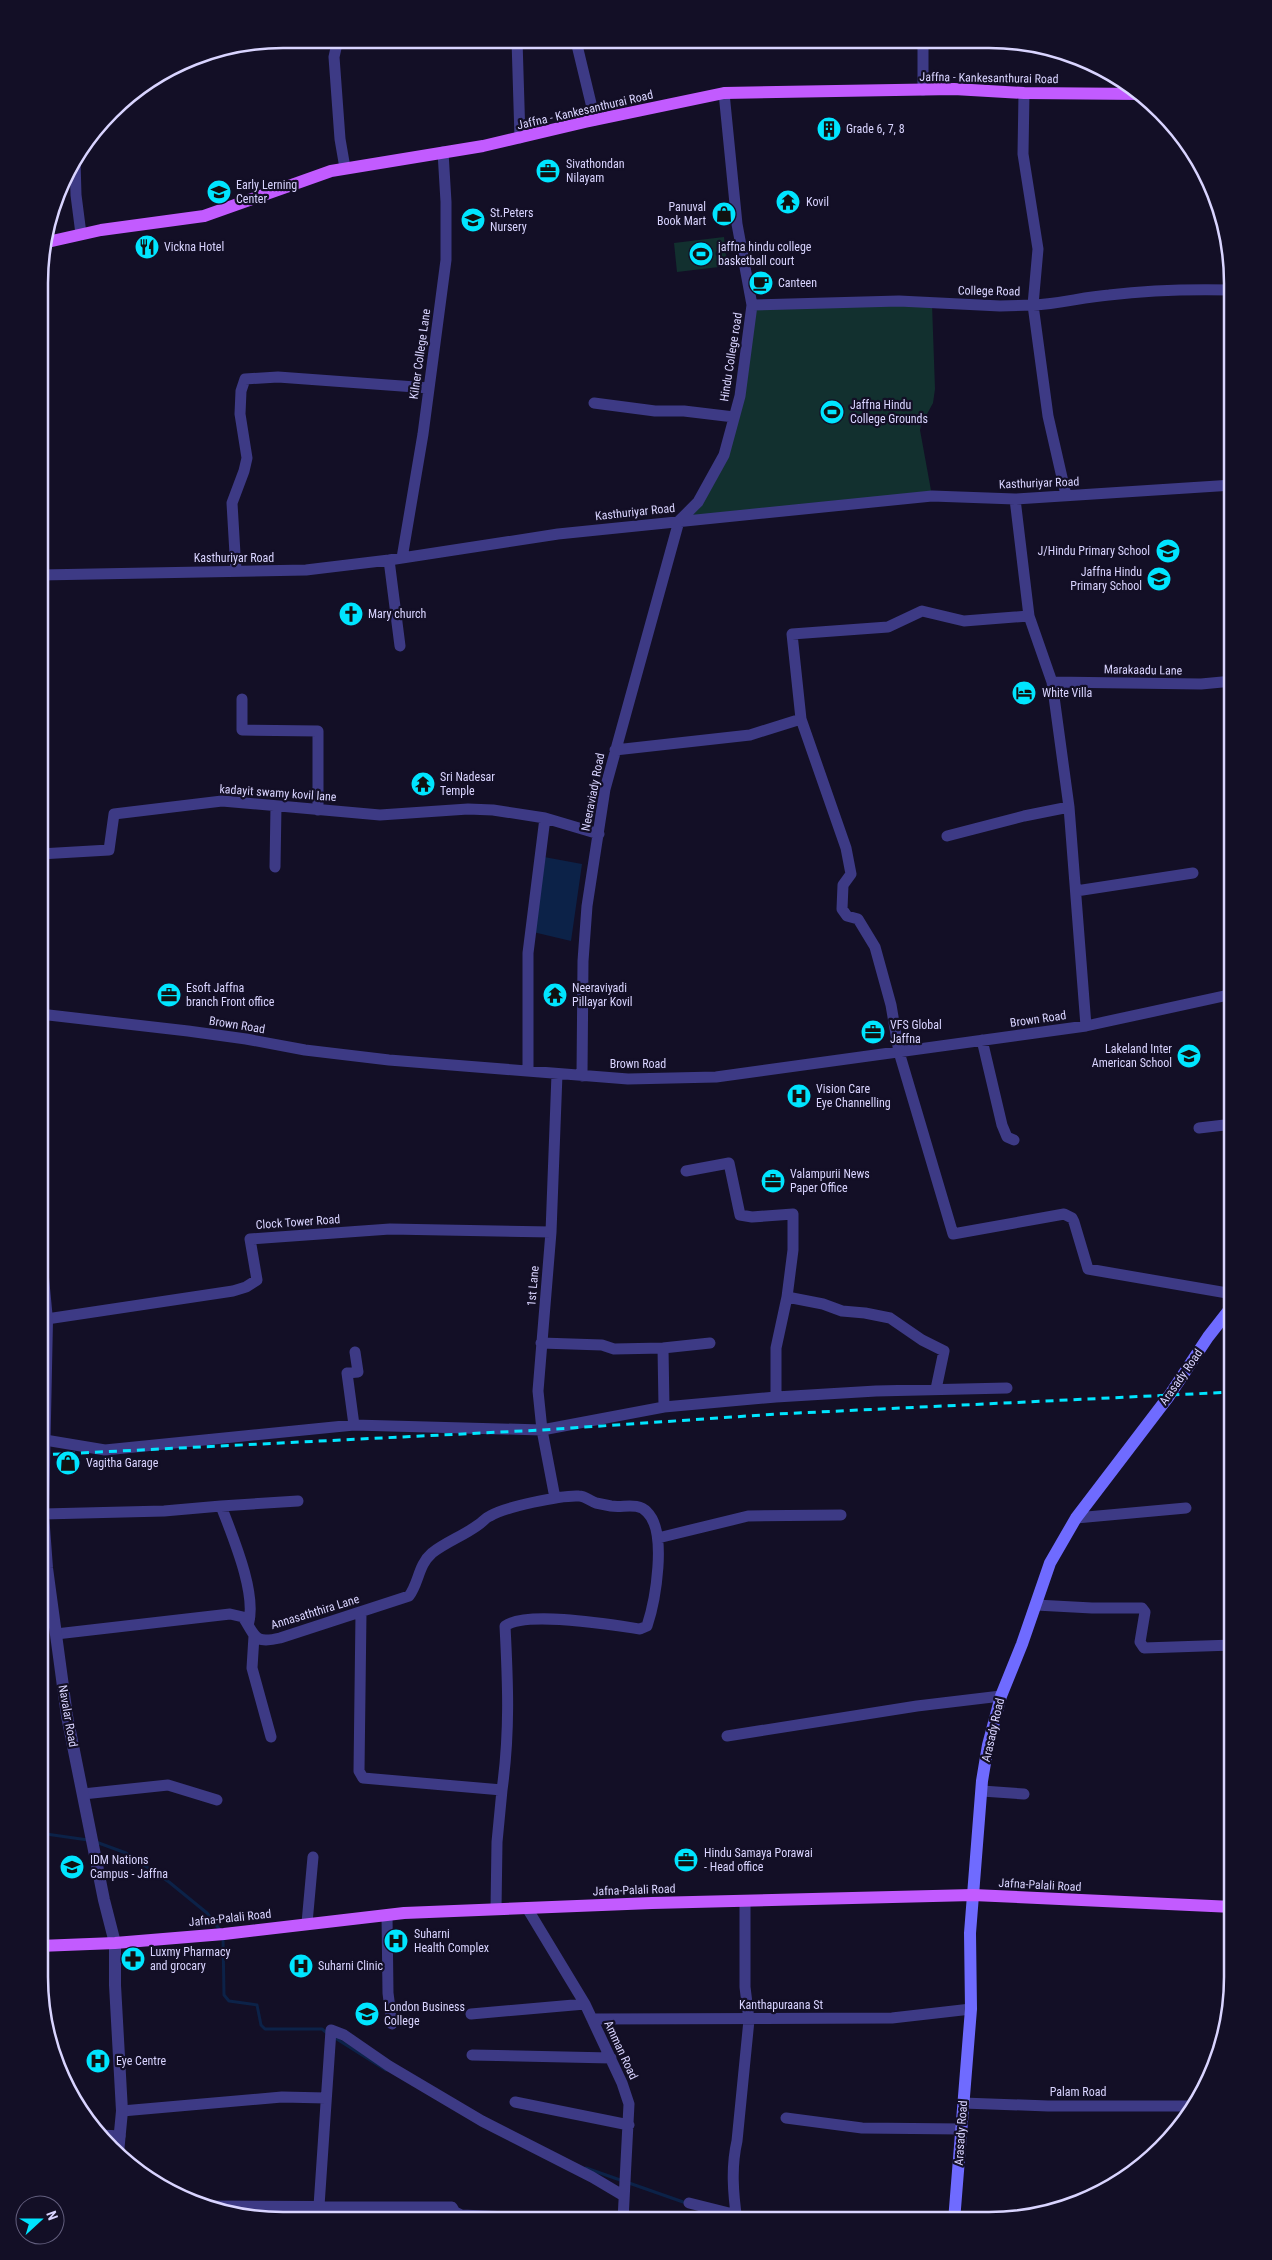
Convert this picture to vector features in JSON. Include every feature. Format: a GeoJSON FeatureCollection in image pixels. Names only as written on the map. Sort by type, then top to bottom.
{"type":"FeatureCollection","features":[{"type":"Feature","properties":{"kind":"main road","name":"Jaffna - Kankesanthurai Road"},"geometry":{"type":"LineString","coordinates":[[51,241],[81,234],[204,216],[319,174],[520,138],[724,93],[954,89],[1024,93],[1127,92]]}},
{"type":"Feature","properties":{"kind":"main road","name":"Arasady Road"},"geometry":{"type":"LineString","coordinates":[[955,2212],[971,2009],[970,1933],[982,1791],[988,1745],[1001,1696],[1050,1563],[1076,1518],[1169,1396],[1208,1337],[1224,1317]]}},
{"type":"Feature","properties":{"kind":"main road","name":"Jafna-Palali Road"},"geometry":{"type":"LineString","coordinates":[[48,1946],[115,1943],[224,1934],[387,1915],[496,1909],[973,1895],[1224,1907]]}},
{"type":"Feature","properties":{"kind":"street"},"geometry":{"type":"LineString","coordinates":[[336,48],[334,58],[340,138],[345,168]]}},
{"type":"Feature","properties":{"kind":"street"},"geometry":{"type":"LineString","coordinates":[[517,48],[520,138]]}},
{"type":"Feature","properties":{"kind":"street"},"geometry":{"type":"LineString","coordinates":[[578,48],[595,120]]}},
{"type":"Feature","properties":{"kind":"street"},"geometry":{"type":"LineString","coordinates":[[923,48],[923,90]]}},
{"type":"Feature","properties":{"kind":"street","name":"Hindu College road"},"geometry":{"type":"LineString","coordinates":[[679,521],[698,502],[724,455],[740,396],[752,305],[737,224],[724,93]]}},
{"type":"Feature","properties":{"kind":"street"},"geometry":{"type":"LineString","coordinates":[[1024,93],[1023,154],[1038,249],[1032,305],[1052,304],[1109,295],[1198,289],[1224,290]]}},
{"type":"Feature","properties":{"kind":"street","name":"Kilner College Lane"},"geometry":{"type":"LineString","coordinates":[[402,558],[429,388],[446,260],[446,202],[443,152]]}},
{"type":"Feature","properties":{"kind":"street"},"geometry":{"type":"LineString","coordinates":[[75,172],[81,234]]}},
{"type":"Feature","properties":{"kind":"street","name":"College Road"},"geometry":{"type":"LineString","coordinates":[[752,305],[899,301],[983,306],[1032,305],[1048,416],[1066,496]]}},
{"type":"Feature","properties":{"kind":"street"},"geometry":{"type":"LineString","coordinates":[[236,571],[232,503],[247,458],[240,414],[241,391],[244,380],[278,377],[429,388]]}},
{"type":"Feature","properties":{"kind":"street"},"geometry":{"type":"LineString","coordinates":[[594,403],[656,411],[684,410],[734,417]]}},
{"type":"Feature","properties":{"kind":"street","name":"Kasthuriyar Road"},"geometry":{"type":"LineString","coordinates":[[48,575],[306,570],[389,560],[558,534],[932,496],[1015,499],[1224,486]]}},
{"type":"Feature","properties":{"kind":"street"},"geometry":{"type":"LineString","coordinates":[[1015,499],[1029,616],[1052,682],[1069,807],[1086,1026]]}},
{"type":"Feature","properties":{"kind":"street","name":"Neeraviady Road"},"geometry":{"type":"LineString","coordinates":[[582,1076],[583,961],[587,906],[605,789],[679,521]]}},
{"type":"Feature","properties":{"kind":"street"},"geometry":{"type":"LineString","coordinates":[[389,560],[400,646]]}},
{"type":"Feature","properties":{"kind":"street"},"geometry":{"type":"LineString","coordinates":[[1029,616],[964,621],[922,611],[888,627],[792,634],[801,719],[846,848],[851,874],[843,885],[842,909],[848,916],[858,919],[875,947],[891,1005],[900,1052],[953,1234],[1064,1214],[1072,1218],[1074,1222],[1088,1269],[1224,1292]]}},
{"type":"Feature","properties":{"kind":"street","name":"Marakaadu Lane"},"geometry":{"type":"LineString","coordinates":[[1052,682],[1201,684],[1224,682]]}},
{"type":"Feature","properties":{"kind":"street"},"geometry":{"type":"LineString","coordinates":[[242,699],[242,730],[318,731],[318,810]]}},
{"type":"Feature","properties":{"kind":"street"},"geometry":{"type":"LineString","coordinates":[[615,750],[750,736],[801,719]]}},
{"type":"Feature","properties":{"kind":"street","name":"kadayit swamy kovil lane"},"geometry":{"type":"LineString","coordinates":[[48,854],[109,850],[114,814],[222,800],[380,815],[468,809],[493,810],[545,818],[599,834]]}},
{"type":"Feature","properties":{"kind":"street"},"geometry":{"type":"LineString","coordinates":[[275,867],[276,806]]}},
{"type":"Feature","properties":{"kind":"street"},"geometry":{"type":"LineString","coordinates":[[947,836],[1024,816],[1069,807]]}},
{"type":"Feature","properties":{"kind":"street"},"geometry":{"type":"LineString","coordinates":[[528,1071],[528,953],[545,818]]}},
{"type":"Feature","properties":{"kind":"street"},"geometry":{"type":"LineString","coordinates":[[1076,891],[1193,873]]}},
{"type":"Feature","properties":{"kind":"street","name":"Brown Road"},"geometry":{"type":"LineString","coordinates":[[48,1015],[246,1039],[305,1050],[461,1067],[628,1079],[716,1077],[900,1052],[1086,1026],[1224,996]]}},
{"type":"Feature","properties":{"kind":"street"},"geometry":{"type":"LineString","coordinates":[[982,1040],[1002,1125],[1007,1137],[1014,1140]]}},
{"type":"Feature","properties":{"kind":"street","name":"1st Lane"},"geometry":{"type":"LineString","coordinates":[[555,1498],[542,1430],[538,1391],[551,1232],[557,1074]]}},
{"type":"Feature","properties":{"kind":"street"},"geometry":{"type":"LineString","coordinates":[[1199,1128],[1224,1125]]}},
{"type":"Feature","properties":{"kind":"street"},"geometry":{"type":"LineString","coordinates":[[686,1171],[729,1163],[740,1215],[752,1217],[793,1214],[793,1250],[787,1298],[776,1348],[776,1397]]}},
{"type":"Feature","properties":{"kind":"street","name":"Clock Tower Road"},"geometry":{"type":"LineString","coordinates":[[48,1319],[233,1291],[246,1287],[257,1280],[250,1239],[390,1229],[551,1232]]}},
{"type":"Feature","properties":{"kind":"street"},"geometry":{"type":"LineString","coordinates":[[787,1298],[823,1304],[842,1311],[890,1318],[922,1340],[944,1351],[936,1389]]}},
{"type":"Feature","properties":{"kind":"street"},"geometry":{"type":"LineString","coordinates":[[541,1343],[602,1345],[614,1349],[663,1348],[710,1343]]}},
{"type":"Feature","properties":{"kind":"street"},"geometry":{"type":"LineString","coordinates":[[663,1348],[664,1407]]}},
{"type":"Feature","properties":{"kind":"street"},"geometry":{"type":"LineString","coordinates":[[354,1425],[347,1373],[358,1372],[355,1352]]}},
{"type":"Feature","properties":{"kind":"street"},"geometry":{"type":"LineString","coordinates":[[48,1440],[106,1450],[354,1425],[542,1430],[664,1407],[776,1397],[936,1389],[1007,1388]]}},
{"type":"Feature","properties":{"kind":"street","name":"Annasaththira Lane"},"geometry":{"type":"LineString","coordinates":[[254,1636],[260,1640],[267,1641],[280,1638],[409,1596],[420,1569],[432,1554],[454,1538],[477,1526],[489,1516],[506,1510],[555,1498],[579,1496],[595,1503],[611,1506],[641,1507],[649,1513],[658,1538],[659,1564],[654,1607],[647,1626],[644,1628],[550,1620],[515,1621],[506,1626],[509,1710],[507,1754],[502,1790]]}},
{"type":"Feature","properties":{"kind":"street"},"geometry":{"type":"LineString","coordinates":[[48,1514],[164,1511],[298,1501]]}},
{"type":"Feature","properties":{"kind":"street"},"geometry":{"type":"LineString","coordinates":[[221,1506],[247,1586],[251,1616],[248,1625]]}},
{"type":"Feature","properties":{"kind":"street"},"geometry":{"type":"LineString","coordinates":[[1076,1518],[1186,1508]]}},
{"type":"Feature","properties":{"kind":"street"},"geometry":{"type":"LineString","coordinates":[[658,1538],[748,1516],[842,1515]]}},
{"type":"Feature","properties":{"kind":"street","name":"Navalar Road"},"geometry":{"type":"LineString","coordinates":[[48,1594],[56,1634],[67,1716],[104,1900],[115,1943],[115,1985],[122,2111],[119,2146]]}},
{"type":"Feature","properties":{"kind":"street"},"geometry":{"type":"LineString","coordinates":[[1036,1605],[1142,1608],[1144,1612],[1140,1642],[1144,1648],[1224,1645]]}},
{"type":"Feature","properties":{"kind":"street"},"geometry":{"type":"LineString","coordinates":[[361,1613],[359,1770],[363,1778],[502,1790],[496,1909]]}},
{"type":"Feature","properties":{"kind":"street"},"geometry":{"type":"LineString","coordinates":[[56,1634],[230,1614],[243,1617],[254,1636],[252,1668],[271,1737]]}},
{"type":"Feature","properties":{"kind":"street"},"geometry":{"type":"LineString","coordinates":[[727,1736],[917,1706],[1001,1696]]}},
{"type":"Feature","properties":{"kind":"street"},"geometry":{"type":"LineString","coordinates":[[83,1794],[168,1785],[217,1800]]}},
{"type":"Feature","properties":{"kind":"street"},"geometry":{"type":"LineString","coordinates":[[982,1791],[1024,1794]]}},
{"type":"Feature","properties":{"kind":"street"},"geometry":{"type":"LineString","coordinates":[[308,1923],[313,1857]]}},
{"type":"Feature","properties":{"kind":"street"},"geometry":{"type":"LineString","coordinates":[[737,2212],[733,2158],[737,2141],[749,2020],[745,1987],[745,1901]]}},
{"type":"Feature","properties":{"kind":"street","name":"Amman Road"},"geometry":{"type":"LineString","coordinates":[[527,1908],[585,2004],[611,2058],[629,2104],[623,2212]]}},
{"type":"Feature","properties":{"kind":"street"},"geometry":{"type":"LineString","coordinates":[[387,1915],[388,1993],[392,2024]]}},
{"type":"Feature","properties":{"kind":"street"},"geometry":{"type":"LineString","coordinates":[[472,2014],[585,2004]]}},
{"type":"Feature","properties":{"kind":"street","name":"Kanthapuraana St"},"geometry":{"type":"LineString","coordinates":[[592,2019],[749,2020],[892,2018],[971,2009]]}},
{"type":"Feature","properties":{"kind":"street"},"geometry":{"type":"LineString","coordinates":[[319,2206],[331,2030],[344,2035],[389,2066],[482,2121],[592,2177],[624,2196]]}},
{"type":"Feature","properties":{"kind":"street"},"geometry":{"type":"LineString","coordinates":[[472,2055],[611,2058]]}},
{"type":"Feature","properties":{"kind":"street"},"geometry":{"type":"LineString","coordinates":[[122,2111],[282,2097],[326,2098]]}},
{"type":"Feature","properties":{"kind":"street"},"geometry":{"type":"LineString","coordinates":[[515,2102],[629,2125]]}},
{"type":"Feature","properties":{"kind":"street","name":"Palam Road"},"geometry":{"type":"LineString","coordinates":[[963,2103],[1044,2106],[1186,2106]]}},
{"type":"Feature","properties":{"kind":"street"},"geometry":{"type":"LineString","coordinates":[[786,2118],[862,2128],[962,2129]]}},
{"type":"Feature","properties":{"kind":"street"},"geometry":{"type":"LineString","coordinates":[[109,2135],[120,2136]]}},
{"type":"Feature","properties":{"kind":"street"},"geometry":{"type":"LineString","coordinates":[[689,2203],[718,2212]]}},
{"type":"Feature","properties":{"kind":"street"},"geometry":{"type":"LineString","coordinates":[[230,2206],[452,2207],[455,2212]]}},
{"type":"Feature","properties":{"kind":"green space","name":"jaffna hindu college basketball court"},"geometry":{"type":"Polygon","coordinates":[[[724,237],[727,266],[677,272],[674,243],[724,237]]]}},
{"type":"Feature","properties":{"kind":"green space","name":"Jaffna Hindu College Grounds"},"geometry":{"type":"Polygon","coordinates":[[[932,304],[935,389],[933,403],[920,430],[932,496],[679,521],[724,455],[752,305],[932,304]]]}},
{"type":"Feature","properties":{"kind":"water"},"geometry":{"type":"Polygon","coordinates":[[[544,857],[582,864],[571,941],[533,932],[544,857]]]}},
{"type":"Feature","properties":{"kind":"waterway"},"geometry":{"type":"LineString","coordinates":[[48,1834],[88,1840]]}},
{"type":"Feature","properties":{"kind":"waterway"},"geometry":{"type":"LineString","coordinates":[[96,1842],[126,1853],[169,1882],[207,1913],[220,1930]]}},
{"type":"Feature","properties":{"kind":"waterway"},"geometry":{"type":"LineString","coordinates":[[223,1937],[224,1995],[229,2001],[257,2005],[261,2025],[265,2029],[322,2029],[327,2033]]}},
{"type":"Feature","properties":{"kind":"waterway"},"geometry":{"type":"LineString","coordinates":[[332,2036],[386,2070]]}},
{"type":"Feature","properties":{"kind":"waterway"},"geometry":{"type":"LineString","coordinates":[[586,2168],[623,2181]]}},
{"type":"Feature","properties":{"kind":"waterway"},"geometry":{"type":"LineString","coordinates":[[629,2183],[686,2203]]}},
{"type":"Feature","properties":{"kind":"railway"},"geometry":{"type":"LineString","coordinates":[[48,1455],[542,1430],[777,1414],[1224,1392]]}},
{"type":"Feature","properties":{"kind":"place","name":"Grade 6, 7, 8"},"geometry":{"type":"Point","coordinates":[829,129]}},
{"type":"Feature","properties":{"kind":"place","name":"Sivathondan Nilayam"},"geometry":{"type":"Point","coordinates":[548,171]}},
{"type":"Feature","properties":{"kind":"place","name":"Early Lerning Center"},"geometry":{"type":"Point","coordinates":[219,192]}},
{"type":"Feature","properties":{"kind":"place","name":"Kovil"},"geometry":{"type":"Point","coordinates":[788,202]}},
{"type":"Feature","properties":{"kind":"place","name":"Panuval Book Mart"},"geometry":{"type":"Point","coordinates":[724,214]}},
{"type":"Feature","properties":{"kind":"place","name":"St.Peters Nursery"},"geometry":{"type":"Point","coordinates":[473,220]}},
{"type":"Feature","properties":{"kind":"place","name":"Vickna Hotel"},"geometry":{"type":"Point","coordinates":[147,247]}},
{"type":"Feature","properties":{"kind":"place","name":"jaffna hindu college basketball court"},"geometry":{"type":"Point","coordinates":[701,254]}},
{"type":"Feature","properties":{"kind":"place","name":"Canteen"},"geometry":{"type":"Point","coordinates":[761,283]}},
{"type":"Feature","properties":{"kind":"place","name":"Jaffna Hindu College Grounds"},"geometry":{"type":"Point","coordinates":[832,412]}},
{"type":"Feature","properties":{"kind":"place","name":"J/Hindu Primary School"},"geometry":{"type":"Point","coordinates":[1168,551]}},
{"type":"Feature","properties":{"kind":"place","name":"Jaffna Hindu Primary School"},"geometry":{"type":"Point","coordinates":[1159,579]}},
{"type":"Feature","properties":{"kind":"place","name":"Mary church"},"geometry":{"type":"Point","coordinates":[351,614]}},
{"type":"Feature","properties":{"kind":"place","name":"White Villa"},"geometry":{"type":"Point","coordinates":[1024,693]}},
{"type":"Feature","properties":{"kind":"place","name":"Sri Nadesar Temple"},"geometry":{"type":"Point","coordinates":[423,784]}},
{"type":"Feature","properties":{"kind":"place","name":"Esoft Jaffna branch Front office"},"geometry":{"type":"Point","coordinates":[169,995]}},
{"type":"Feature","properties":{"kind":"place","name":"Neeraviyadi Pillayar Kovil"},"geometry":{"type":"Point","coordinates":[555,995]}},
{"type":"Feature","properties":{"kind":"place","name":"VFS Global Jaffna"},"geometry":{"type":"Point","coordinates":[873,1032]}},
{"type":"Feature","properties":{"kind":"place","name":"Lakeland Inter American School"},"geometry":{"type":"Point","coordinates":[1189,1056]}},
{"type":"Feature","properties":{"kind":"place","name":"Vision Care Eye Channelling"},"geometry":{"type":"Point","coordinates":[799,1096]}},
{"type":"Feature","properties":{"kind":"place","name":"Valampurii News Paper Office"},"geometry":{"type":"Point","coordinates":[773,1181]}},
{"type":"Feature","properties":{"kind":"place","name":"Vagitha Garage"},"geometry":{"type":"Point","coordinates":[68,1463]}},
{"type":"Feature","properties":{"kind":"place","name":"Hindu Samaya Porawai - Head office"},"geometry":{"type":"Point","coordinates":[686,1860]}},
{"type":"Feature","properties":{"kind":"place","name":"IDM Nations Campus - Jaffna"},"geometry":{"type":"Point","coordinates":[72,1867]}},
{"type":"Feature","properties":{"kind":"place","name":"Suharni Health Complex"},"geometry":{"type":"Point","coordinates":[396,1941]}},
{"type":"Feature","properties":{"kind":"place","name":"Luxmy Pharmacy and grocary"},"geometry":{"type":"Point","coordinates":[133,1959]}},
{"type":"Feature","properties":{"kind":"place","name":"Suharni Clinic"},"geometry":{"type":"Point","coordinates":[301,1966]}},
{"type":"Feature","properties":{"kind":"place","name":"London Business College"},"geometry":{"type":"Point","coordinates":[367,2014]}},
{"type":"Feature","properties":{"kind":"place","name":"Eye Centre"},"geometry":{"type":"Point","coordinates":[98,2061]}}]}
